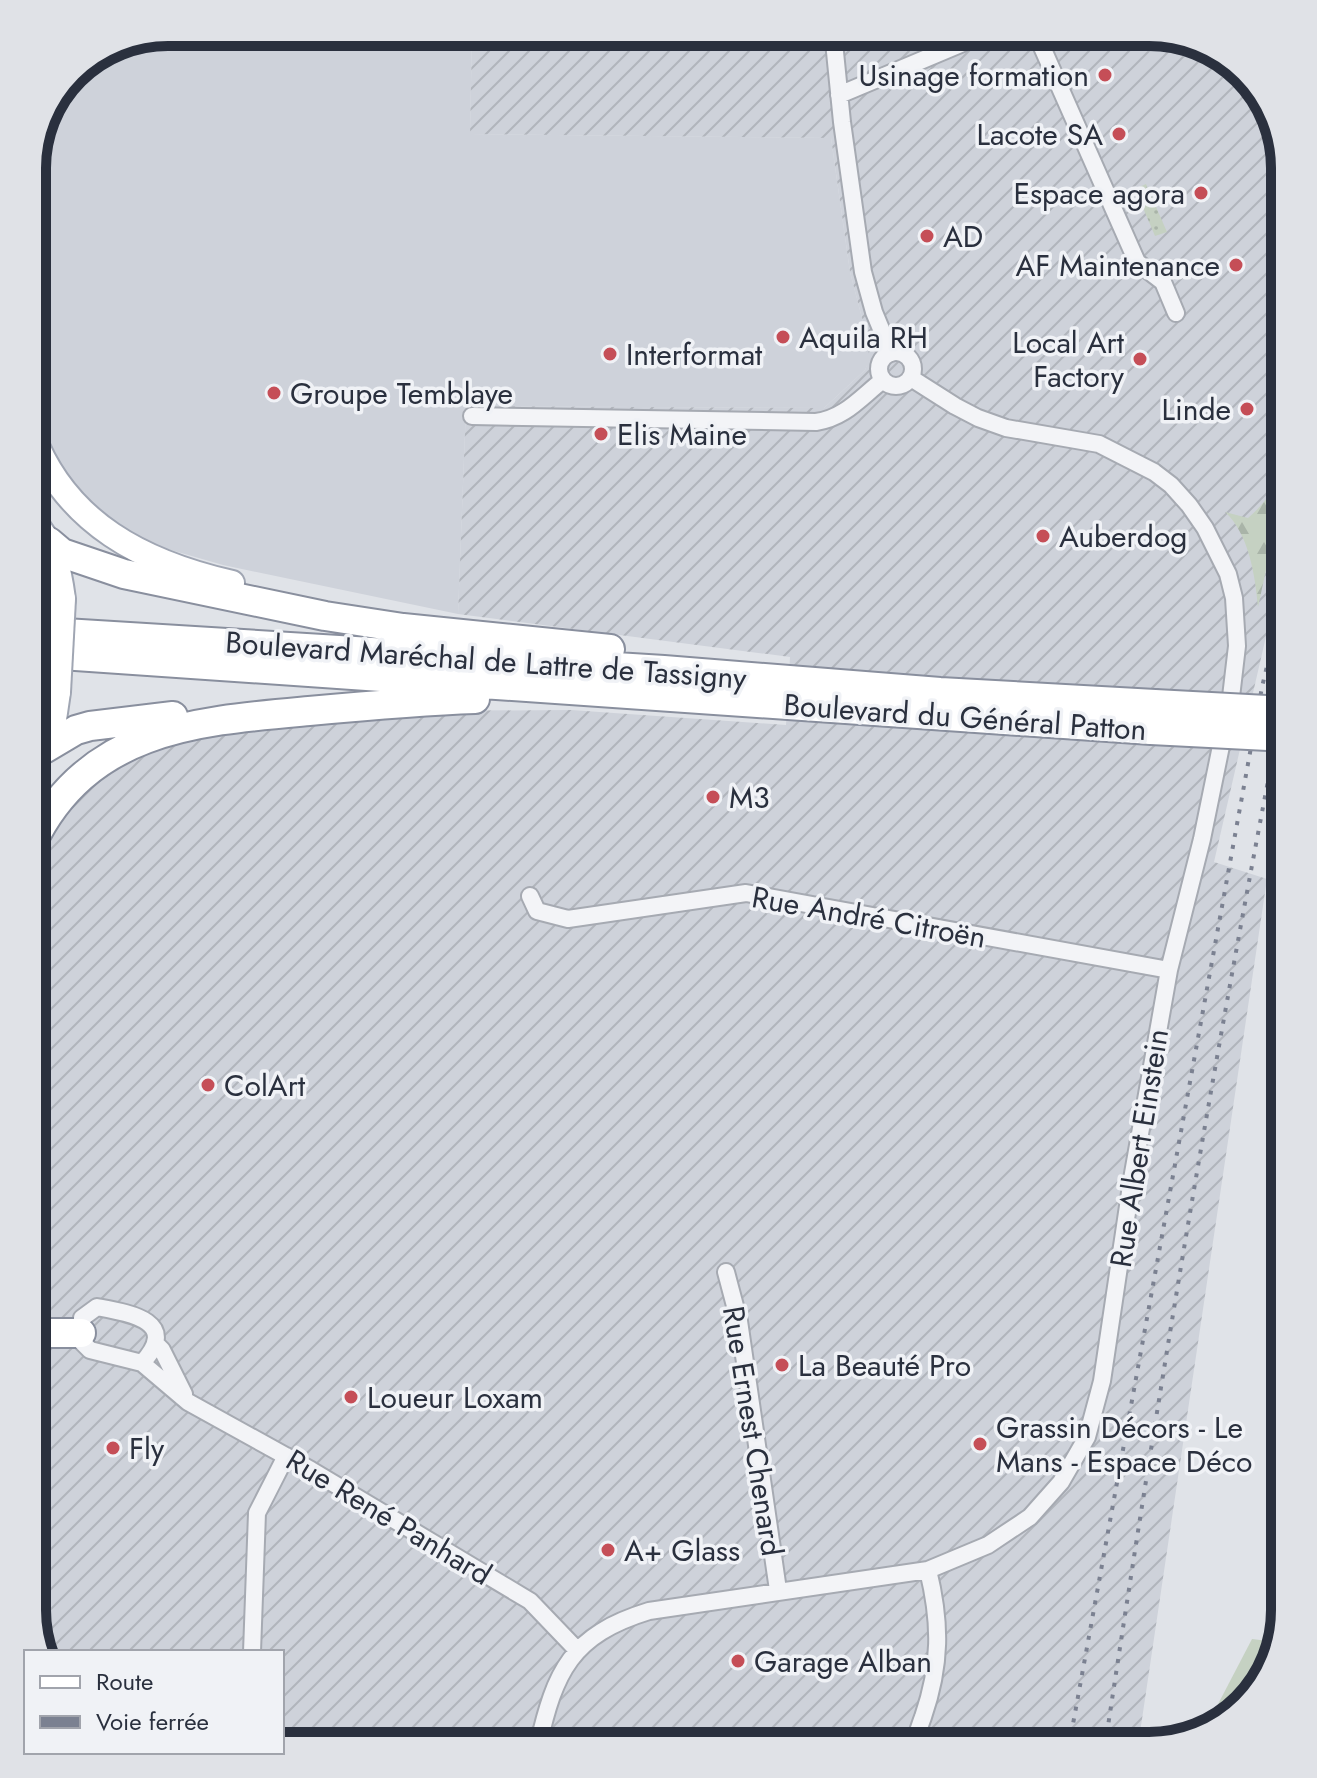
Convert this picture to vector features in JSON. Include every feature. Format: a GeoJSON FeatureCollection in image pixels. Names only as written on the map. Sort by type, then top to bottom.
{"type":"FeatureCollection","features":[{"type":"Feature","properties":{"kind":"highway"},"geometry":{"type":"LineString","coordinates":[[46,535],[62,553],[124,574],[325,616],[403,628],[878,676],[940,692]]}},
{"type":"Feature","properties":{"kind":"highway","name":"Boulevard Maréchal de Lattre de Tassigny"},"geometry":{"type":"LineString","coordinates":[[46,632],[664,670],[940,692]]}},
{"type":"Feature","properties":{"kind":"highway","name":"Boulevard Maréchal de Lattre de Tassigny"},"geometry":{"type":"LineString","coordinates":[[46,654],[549,689]]}},
{"type":"Feature","properties":{"kind":"highway"},"geometry":{"type":"LineString","coordinates":[[46,818],[74,783],[136,741],[209,721],[444,700],[517,699],[549,689]]}},
{"type":"Feature","properties":{"kind":"highway","name":"Boulevard du Général Patton"},"geometry":{"type":"LineString","coordinates":[[549,689],[1153,717],[1271,712]]}},
{"type":"Feature","properties":{"kind":"highway","name":"Boulevard du Général Patton"},"geometry":{"type":"LineString","coordinates":[[940,692],[1153,717],[1271,735]]}},
{"type":"Feature","properties":{"kind":"highway"},"geometry":{"type":"LineString","coordinates":[[46,752],[76,730],[106,723],[229,709],[335,709]]}},
{"type":"Feature","properties":{"kind":"highway"},"geometry":{"type":"LineString","coordinates":[[46,1333],[81,1333]]}},
{"type":"Feature","properties":{"kind":"main road"},"geometry":{"type":"LineString","coordinates":[[46,464],[70,498],[101,528],[140,554],[203,577],[385,616],[403,628]]}},
{"type":"Feature","properties":{"kind":"main road"},"geometry":{"type":"LineString","coordinates":[[46,543],[60,572],[63,599],[58,692],[52,733],[46,744]]}},
{"type":"Feature","properties":{"kind":"street"},"geometry":{"type":"LineString","coordinates":[[834,46],[863,272],[874,312],[891,353]]}},
{"type":"Feature","properties":{"kind":"street"},"geometry":{"type":"LineString","coordinates":[[839,95],[956,46]]}},
{"type":"Feature","properties":{"kind":"street"},"geometry":{"type":"LineString","coordinates":[[1042,46],[1137,262],[1163,282],[1176,313]]}},
{"type":"Feature","properties":{"kind":"street"},"geometry":{"type":"LineString","coordinates":[[883,380],[897,386],[911,378],[911,361],[902,354],[891,353]]}},
{"type":"Feature","properties":{"kind":"street"},"geometry":{"type":"LineString","coordinates":[[883,380],[880,364],[891,353]]}},
{"type":"Feature","properties":{"kind":"street","name":"Rue Albert Einstein"},"geometry":{"type":"LineString","coordinates":[[542,1732],[552,1691],[577,1650],[612,1624],[649,1611],[928,1570],[988,1545],[1030,1517],[1061,1482],[1087,1437],[1102,1381],[1132,1179],[1169,970],[1202,839],[1235,668],[1236,620],[1228,574],[1211,539],[1189,505],[1154,472],[1099,444],[1006,428],[978,418],[911,378]]}},
{"type":"Feature","properties":{"kind":"street"},"geometry":{"type":"LineString","coordinates":[[472,416],[816,422],[843,414],[883,380]]}},
{"type":"Feature","properties":{"kind":"street","name":"Rue André Citroën"},"geometry":{"type":"LineString","coordinates":[[530,896],[537,911],[568,919],[746,893],[1169,970]]}},
{"type":"Feature","properties":{"kind":"street","name":"Rue Ernest Chenard"},"geometry":{"type":"LineString","coordinates":[[726,1272],[739,1321],[778,1590]]}},
{"type":"Feature","properties":{"kind":"street"},"geometry":{"type":"LineString","coordinates":[[97,1307],[143,1317],[156,1334],[156,1344],[142,1363],[90,1350],[82,1342],[82,1318],[97,1307]]}},
{"type":"Feature","properties":{"kind":"street"},"geometry":{"type":"LineString","coordinates":[[156,1344],[188,1402]]}},
{"type":"Feature","properties":{"kind":"street","name":"Rue René Panhard"},"geometry":{"type":"LineString","coordinates":[[142,1363],[188,1402],[286,1456],[530,1601],[577,1650]]}},
{"type":"Feature","properties":{"kind":"street"},"geometry":{"type":"LineString","coordinates":[[252,1650],[257,1513],[286,1456]]}},
{"type":"Feature","properties":{"kind":"street"},"geometry":{"type":"LineString","coordinates":[[916,1732],[930,1695],[938,1653],[936,1605],[928,1570]]}},
{"type":"Feature","properties":{"kind":"shaded area"},"geometry":{"type":"Polygon","coordinates":[[[168,46],[472,46],[470,134],[831,138],[850,272],[868,341],[870,359],[865,370],[824,408],[466,406],[458,614],[223,565],[143,542],[96,512],[79,493],[46,444],[46,160],[50,137],[71,94],[107,62],[129,53],[168,46]]]}},
{"type":"Feature","properties":{"kind":"shaded area"},"geometry":{"type":"Polygon","coordinates":[[[472,46],[1157,46],[1172,48],[1210,62],[1235,82],[1258,114],[1267,137],[1271,168],[1271,615],[1214,862],[1267,879],[1140,1732],[284,1732],[284,1650],[53,1650],[46,1610],[46,833],[60,805],[155,742],[407,711],[571,710],[786,725],[790,657],[458,614],[466,406],[824,408],[865,370],[869,359],[868,341],[850,272],[831,138],[470,134],[472,46]]]}},
{"type":"Feature","properties":{"kind":"green space"},"geometry":{"type":"Polygon","coordinates":[[[1146,184],[1167,232],[1155,236],[1135,189],[1146,184]]]}},
{"type":"Feature","properties":{"kind":"green space"},"geometry":{"type":"Polygon","coordinates":[[[1271,492],[1271,547],[1258,607],[1253,569],[1245,543],[1225,512],[1248,518],[1271,492]]]}},
{"type":"Feature","properties":{"kind":"green space"},"geometry":{"type":"Polygon","coordinates":[[[1252,1639],[1267,1641],[1250,1678],[1229,1702],[1213,1713],[1252,1639]]]}},
{"type":"Feature","properties":{"kind":"railway"},"geometry":{"type":"LineString","coordinates":[[1072,1732],[1271,649]]}},
{"type":"Feature","properties":{"kind":"railway"},"geometry":{"type":"LineString","coordinates":[[1107,1732],[1189,1219],[1271,767]]}},
{"type":"Feature","properties":{"kind":"place","name":"Usinage formation"},"geometry":{"type":"Point","coordinates":[1105,75]}},
{"type":"Feature","properties":{"kind":"place","name":"Lacote SA"},"geometry":{"type":"Point","coordinates":[1119,134]}},
{"type":"Feature","properties":{"kind":"place","name":"Espace agora"},"geometry":{"type":"Point","coordinates":[1201,193]}},
{"type":"Feature","properties":{"kind":"place","name":"AD"},"geometry":{"type":"Point","coordinates":[927,236]}},
{"type":"Feature","properties":{"kind":"place","name":"AF Maintenance"},"geometry":{"type":"Point","coordinates":[1236,265]}},
{"type":"Feature","properties":{"kind":"place","name":"Aquila RH"},"geometry":{"type":"Point","coordinates":[783,337]}},
{"type":"Feature","properties":{"kind":"place","name":"Interformat"},"geometry":{"type":"Point","coordinates":[610,354]}},
{"type":"Feature","properties":{"kind":"place","name":"Local Art Factory"},"geometry":{"type":"Point","coordinates":[1140,359]}},
{"type":"Feature","properties":{"kind":"place","name":"Groupe Temblaye"},"geometry":{"type":"Point","coordinates":[274,393]}},
{"type":"Feature","properties":{"kind":"place","name":"Linde"},"geometry":{"type":"Point","coordinates":[1247,409]}},
{"type":"Feature","properties":{"kind":"place","name":"Elis Maine"},"geometry":{"type":"Point","coordinates":[601,434]}},
{"type":"Feature","properties":{"kind":"place","name":"Auberdog"},"geometry":{"type":"Point","coordinates":[1043,536]}},
{"type":"Feature","properties":{"kind":"place","name":"M3"},"geometry":{"type":"Point","coordinates":[713,797]}},
{"type":"Feature","properties":{"kind":"place","name":"ColArt"},"geometry":{"type":"Point","coordinates":[208,1085]}},
{"type":"Feature","properties":{"kind":"place","name":"La Beauté Pro"},"geometry":{"type":"Point","coordinates":[782,1365]}},
{"type":"Feature","properties":{"kind":"place","name":"Loueur Loxam"},"geometry":{"type":"Point","coordinates":[351,1397]}},
{"type":"Feature","properties":{"kind":"place","name":"Grassin Décors - Le Mans - Espace Déco"},"geometry":{"type":"Point","coordinates":[980,1444]}},
{"type":"Feature","properties":{"kind":"place","name":"Fly"},"geometry":{"type":"Point","coordinates":[113,1448]}},
{"type":"Feature","properties":{"kind":"place","name":"A+ Glass"},"geometry":{"type":"Point","coordinates":[608,1550]}},
{"type":"Feature","properties":{"kind":"place","name":"Garage Alban"},"geometry":{"type":"Point","coordinates":[738,1661]}}]}
